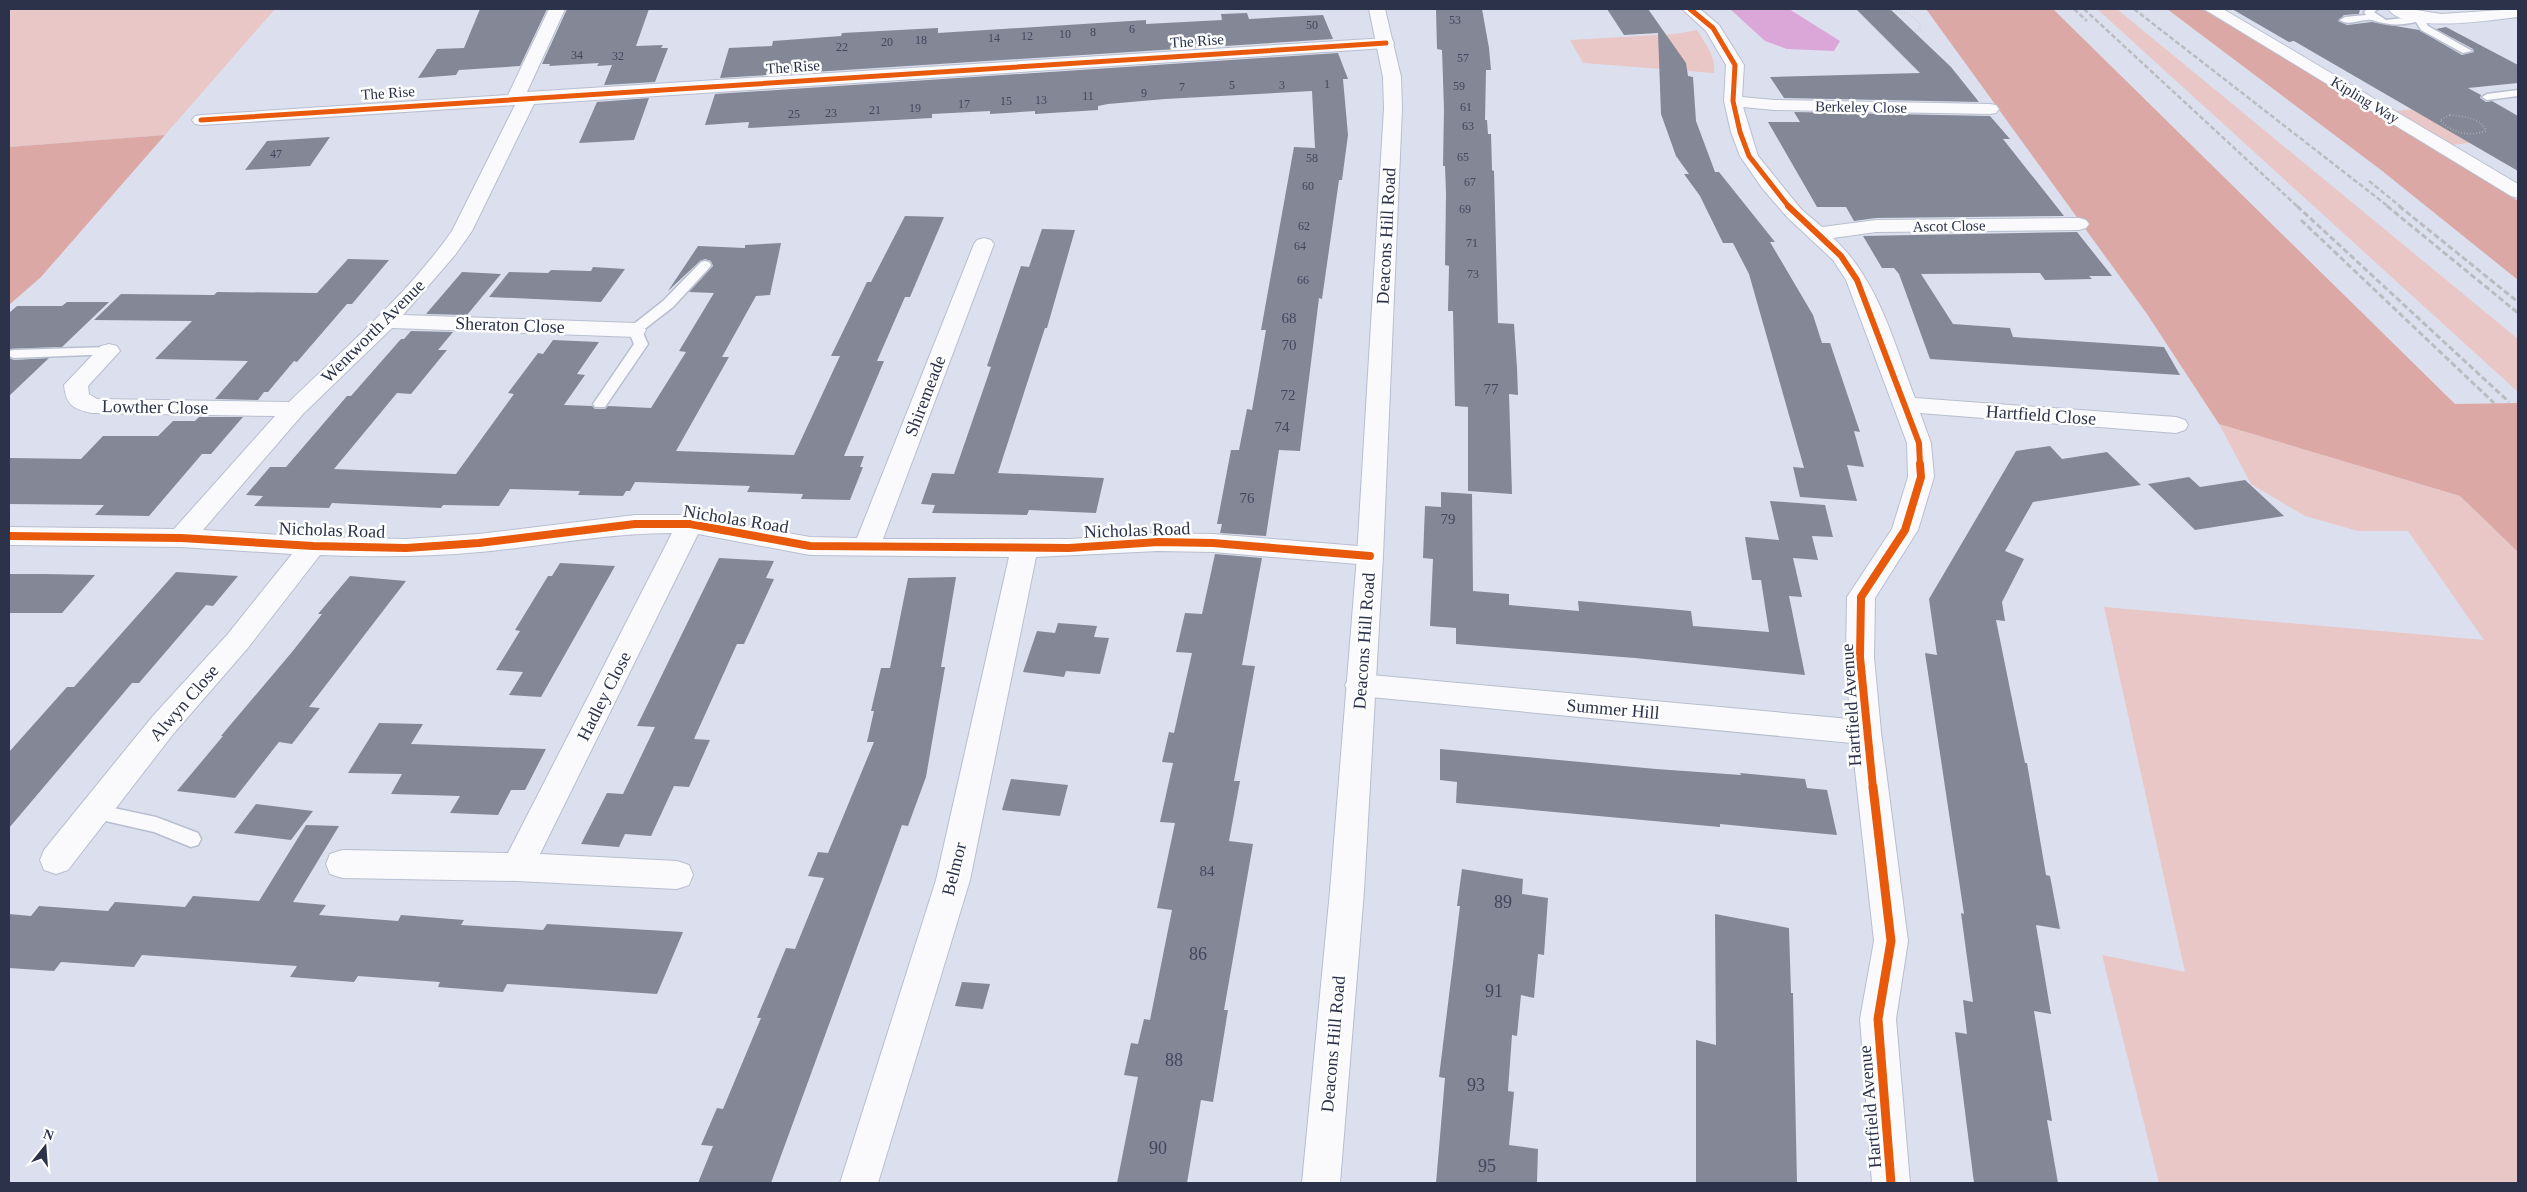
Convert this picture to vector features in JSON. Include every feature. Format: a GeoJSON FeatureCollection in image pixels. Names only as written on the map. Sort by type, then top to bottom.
{"type":"FeatureCollection","features":[{"type":"Feature","properties":{"kind":"street","name":"Wentworth Avenue"},"geometry":{"type":"LineString","coordinates":[[181,538],[295,409],[428,276],[462,230],[522,98],[557,9]]}},
{"type":"Feature","properties":{"kind":"street","name":"Deacons Hill Road"},"geometry":{"type":"LineString","coordinates":[[1321,1183],[1347,892],[1370,556],[1393,108],[1392,77],[1377,9]]}},
{"type":"Feature","properties":{"kind":"street","name":"Hartfield Avenue"},"geometry":{"type":"LineString","coordinates":[[1690,9],[1713,28],[1735,65],[1733,101],[1740,132],[1749,156],[1768,184],[1794,213],[1841,256],[1857,280],[1919,443],[1921,477],[1905,530],[1861,597],[1860,657],[1866,732],[1891,941],[1878,1019],[1891,1183]]}},
{"type":"Feature","properties":{"kind":"street","name":"Kipling Way"},"geometry":{"type":"LineString","coordinates":[[2212,9],[2518,192]]}},
{"type":"Feature","properties":{"kind":"street"},"geometry":{"type":"LineString","coordinates":[[2396,9],[2419,18],[2436,20],[2518,12]]}},
{"type":"Feature","properties":{"kind":"street","name":"The Rise"},"geometry":{"type":"LineString","coordinates":[[201,120],[1386,43]]}},
{"type":"Feature","properties":{"kind":"street","name":"Berkeley Close"},"geometry":{"type":"LineString","coordinates":[[1733,101],[1774,105],[1990,109]]}},
{"type":"Feature","properties":{"kind":"street","name":"Ascot Close"},"geometry":{"type":"LineString","coordinates":[[1818,234],[1876,226],[2080,224]]}},
{"type":"Feature","properties":{"kind":"street","name":"Shiremeade"},"geometry":{"type":"LineString","coordinates":[[866,548],[984,244]]}},
{"type":"Feature","properties":{"kind":"street","name":"Sheraton Close"},"geometry":{"type":"LineString","coordinates":[[386,320],[635,330]]}},
{"type":"Feature","properties":{"kind":"street","name":"Lowther Close"},"geometry":{"type":"LineString","coordinates":[[109,352],[76,385],[75,392],[77,398],[84,403],[112,408],[295,409]]}},
{"type":"Feature","properties":{"kind":"street","name":"Hartfield Close"},"geometry":{"type":"LineString","coordinates":[[1906,405],[2176,425]]}},
{"type":"Feature","properties":{"kind":"street","name":"Nicholas Road"},"geometry":{"type":"LineString","coordinates":[[9,536],[181,538],[313,546],[415,547],[478,543],[635,524],[690,524],[810,546],[1024,549],[1158,542],[1213,543],[1370,556]]}},
{"type":"Feature","properties":{"kind":"street","name":"Hadley Close"},"geometry":{"type":"LineString","coordinates":[[517,867],[690,524]]}},
{"type":"Feature","properties":{"kind":"street","name":"Alwyn Close"},"geometry":{"type":"LineString","coordinates":[[56,860],[164,725],[237,642],[313,546]]}},
{"type":"Feature","properties":{"kind":"street","name":"Belmor"},"geometry":{"type":"LineString","coordinates":[[859,1183],[953,880],[1024,549]]}},
{"type":"Feature","properties":{"kind":"street","name":"Summer Hill"},"geometry":{"type":"LineString","coordinates":[[1360,686],[1866,732]]}},
{"type":"Feature","properties":{"kind":"street"},"geometry":{"type":"LineString","coordinates":[[342,864],[517,867],[677,875]]}},
{"type":"Feature","properties":{"kind":"lane"},"geometry":{"type":"LineString","coordinates":[[2344,20],[2373,13],[2400,23],[2419,18],[2424,28],[2467,51]]}},
{"type":"Feature","properties":{"kind":"lane"},"geometry":{"type":"LineString","coordinates":[[2487,97],[2518,93]]}},
{"type":"Feature","properties":{"kind":"lane"},"geometry":{"type":"LineString","coordinates":[[600,404],[642,344],[635,330],[668,304],[705,265]]}},
{"type":"Feature","properties":{"kind":"lane"},"geometry":{"type":"LineString","coordinates":[[14,354],[109,352]]}},
{"type":"Feature","properties":{"kind":"lane"},"geometry":{"type":"LineString","coordinates":[[95,812],[156,825],[190,839]]}},
{"type":"Feature","properties":{"kind":"path"},"geometry":{"type":"LineString","coordinates":[[1888,9],[1909,14],[1920,24],[1920,30],[1913,31]]}},
{"type":"Feature","properties":{"kind":"path"},"geometry":{"type":"LineString","coordinates":[[2450,115],[2465,117],[2484,126],[2486,128],[2483,133],[2458,132],[2446,127],[2440,120],[2444,116],[2450,115]]}},
{"type":"Feature","properties":{"kind":"shaded area"},"geometry":{"type":"Polygon","coordinates":[[[9,9],[275,9],[165,135],[9,147],[9,9]]]}},
{"type":"Feature","properties":{"kind":"shaded area"},"geometry":{"type":"Polygon","coordinates":[[[1730,9],[1789,9],[1840,41],[1834,51],[1787,49],[1765,41],[1730,9]]]}},
{"type":"Feature","properties":{"kind":"shaded area"},"geometry":{"type":"Polygon","coordinates":[[[1926,9],[2053,9],[2455,404],[2518,403],[2518,552],[2460,496],[2219,424],[2147,314],[1926,9]]]}},
{"type":"Feature","properties":{"kind":"shaded area"},"geometry":{"type":"Polygon","coordinates":[[[2097,9],[2117,9],[2518,339],[2518,392],[2097,9]]]}},
{"type":"Feature","properties":{"kind":"shaded area"},"geometry":{"type":"Polygon","coordinates":[[[2167,9],[2202,9],[2441,151],[2518,201],[2518,280],[2381,170],[2167,9]]]}},
{"type":"Feature","properties":{"kind":"shaded area"},"geometry":{"type":"Polygon","coordinates":[[[1697,30],[1712,56],[1714,73],[1583,63],[1570,40],[1675,34],[1697,30]]]}},
{"type":"Feature","properties":{"kind":"shaded area"},"geometry":{"type":"Polygon","coordinates":[[[2452,105],[2512,138],[2452,145],[2396,111],[2452,105]]]}},
{"type":"Feature","properties":{"kind":"shaded area"},"geometry":{"type":"Polygon","coordinates":[[[165,135],[41,277],[9,305],[9,147],[165,135]]]}},
{"type":"Feature","properties":{"kind":"shaded area"},"geometry":{"type":"Polygon","coordinates":[[[2219,424],[2460,496],[2518,552],[2518,1183],[2159,1183],[2102,955],[2185,972],[2104,607],[2484,640],[2408,531],[2358,531],[2305,516],[2251,484],[2219,424]]]}},
{"type":"Feature","properties":{"kind":"building"},"geometry":{"type":"Polygon","coordinates":[[[480,9],[547,9],[520,66],[459,70],[456,75],[418,78],[437,49],[464,48],[480,9]]]}},
{"type":"Feature","properties":{"kind":"building"},"geometry":{"type":"Polygon","coordinates":[[[567,9],[649,9],[636,46],[663,45],[661,48],[668,48],[655,82],[604,85],[612,65],[597,66],[599,63],[549,66],[550,64],[542,64],[567,9]]]}},
{"type":"Feature","properties":{"kind":"building"},"geometry":{"type":"Polygon","coordinates":[[[1436,9],[1482,9],[1489,48],[1491,70],[1486,70],[1485,120],[1487,120],[1488,134],[1491,134],[1492,170],[1494,171],[1498,323],[1514,324],[1517,368],[1518,395],[1509,394],[1512,494],[1468,491],[1468,407],[1455,406],[1453,311],[1448,311],[1449,266],[1445,265],[1446,193],[1445,166],[1443,166],[1442,50],[1437,49],[1436,9]]]}},
{"type":"Feature","properties":{"kind":"building"},"geometry":{"type":"Polygon","coordinates":[[[1607,9],[1648,9],[1686,63],[1688,76],[1693,77],[1696,121],[1715,172],[1719,172],[1775,242],[1770,242],[1813,315],[1822,343],[1830,343],[1860,432],[1854,431],[1864,467],[1847,465],[1857,501],[1800,497],[1793,467],[1804,468],[1749,274],[1733,243],[1723,243],[1700,196],[1684,174],[1689,174],[1676,156],[1661,114],[1658,33],[1624,35],[1607,9]]]}},
{"type":"Feature","properties":{"kind":"building"},"geometry":{"type":"Polygon","coordinates":[[[1856,9],[1890,9],[1951,67],[1979,102],[1784,98],[1770,77],[1920,73],[1856,9]]]}},
{"type":"Feature","properties":{"kind":"building"},"geometry":{"type":"Polygon","coordinates":[[[2232,9],[2360,9],[2359,14],[2344,15],[2338,21],[2347,25],[2372,22],[2419,30],[2462,55],[2474,52],[2473,49],[2436,29],[2446,27],[2518,65],[2518,83],[2468,88],[2481,95],[2480,98],[2486,102],[2492,101],[2518,116],[2518,171],[2294,41],[2289,42],[2232,9]]]}},
{"type":"Feature","properties":{"kind":"building"},"geometry":{"type":"Polygon","coordinates":[[[1247,13],[1249,19],[1323,15],[1333,39],[720,78],[729,48],[772,46],[773,41],[841,36],[842,33],[938,28],[938,33],[1146,20],[1146,24],[1222,20],[1221,14],[1247,13]]]}},
{"type":"Feature","properties":{"kind":"building"},"geometry":{"type":"Polygon","coordinates":[[[1338,53],[1348,79],[1343,79],[1348,135],[1342,180],[1339,180],[1322,299],[1319,298],[1300,451],[1279,450],[1266,536],[1220,533],[1222,524],[1217,524],[1231,450],[1239,450],[1247,409],[1252,410],[1266,330],[1261,330],[1294,147],[1315,148],[1312,91],[1165,99],[1108,104],[1098,106],[1098,110],[1035,114],[1035,111],[990,114],[990,111],[932,114],[932,118],[748,128],[749,122],[705,125],[715,94],[1338,53]]]}},
{"type":"Feature","properties":{"kind":"building"},"geometry":{"type":"Polygon","coordinates":[[[649,98],[634,140],[579,143],[597,102],[649,98]]]}},
{"type":"Feature","properties":{"kind":"building"},"geometry":{"type":"Polygon","coordinates":[[[1794,112],[1990,116],[2010,139],[2003,139],[2064,216],[1876,218],[1854,221],[1846,207],[1817,207],[1768,122],[1800,122],[1794,112]]]}},
{"type":"Feature","properties":{"kind":"building"},"geometry":{"type":"Polygon","coordinates":[[[330,137],[310,166],[245,170],[267,141],[330,137]]]}},
{"type":"Feature","properties":{"kind":"building"},"geometry":{"type":"Polygon","coordinates":[[[905,216],[944,217],[910,297],[905,297],[877,361],[884,361],[844,456],[864,456],[860,467],[863,467],[850,500],[801,499],[803,494],[747,492],[750,486],[635,482],[630,491],[626,491],[623,496],[578,495],[580,491],[510,489],[499,506],[443,505],[441,508],[332,503],[329,508],[254,506],[263,496],[246,495],[270,467],[286,467],[347,396],[351,396],[401,339],[404,339],[411,331],[453,332],[438,350],[447,350],[411,394],[397,393],[334,469],[456,474],[514,394],[508,393],[538,353],[543,354],[553,340],[599,342],[577,374],[585,375],[564,405],[592,406],[595,409],[605,409],[608,406],[651,408],[686,352],[679,351],[714,293],[689,292],[713,266],[711,261],[705,259],[700,261],[668,291],[698,246],[745,248],[745,245],[781,243],[770,295],[756,296],[722,357],[729,357],[676,451],[794,455],[840,356],[831,356],[867,282],[871,282],[905,216]]]}},
{"type":"Feature","properties":{"kind":"building"},"geometry":{"type":"Polygon","coordinates":[[[1042,229],[1075,230],[1047,328],[1045,328],[998,473],[1104,478],[1096,513],[1029,510],[1027,515],[932,513],[935,505],[921,504],[932,473],[954,474],[991,367],[987,366],[1021,266],[1029,267],[1042,229]]]}},
{"type":"Feature","properties":{"kind":"building"},"geometry":{"type":"Polygon","coordinates":[[[2077,232],[2112,276],[2089,276],[2092,279],[2045,280],[2040,273],[1921,274],[1953,324],[2010,328],[2013,337],[2164,347],[2180,375],[1930,359],[1899,274],[1894,268],[1882,268],[1863,236],[2077,232]]]}},
{"type":"Feature","properties":{"kind":"building"},"geometry":{"type":"Polygon","coordinates":[[[348,259],[389,260],[352,304],[347,304],[297,362],[294,361],[268,392],[264,392],[258,400],[215,399],[248,361],[155,359],[192,321],[94,320],[121,294],[214,295],[217,292],[317,293],[348,259]]]}},
{"type":"Feature","properties":{"kind":"building"},"geometry":{"type":"Polygon","coordinates":[[[593,267],[625,269],[601,302],[489,297],[509,272],[591,271],[593,267]]]}},
{"type":"Feature","properties":{"kind":"building"},"geometry":{"type":"Polygon","coordinates":[[[462,272],[501,274],[467,315],[426,314],[462,272]]]}},
{"type":"Feature","properties":{"kind":"building"},"geometry":{"type":"Polygon","coordinates":[[[67,302],[109,302],[62,347],[9,349],[9,313],[17,306],[62,306],[67,302]]]}},
{"type":"Feature","properties":{"kind":"building"},"geometry":{"type":"Polygon","coordinates":[[[9,358],[14,360],[49,358],[9,396],[9,358]]]}},
{"type":"Feature","properties":{"kind":"building"},"geometry":{"type":"Polygon","coordinates":[[[199,417],[243,417],[211,454],[202,454],[149,516],[95,515],[104,505],[9,504],[9,458],[81,459],[103,436],[158,436],[173,421],[195,421],[199,417]]]}},
{"type":"Feature","properties":{"kind":"building"},"geometry":{"type":"Polygon","coordinates":[[[2050,446],[2062,459],[2107,452],[2141,485],[2033,502],[2005,551],[2024,559],[2002,602],[2005,621],[1996,620],[2025,763],[2027,763],[2046,875],[2050,876],[2060,929],[2036,925],[2051,1014],[2034,1011],[2052,1121],[2047,1120],[2058,1183],[1974,1183],[1955,1032],[1967,1034],[1963,1000],[1973,1002],[1961,913],[1964,914],[1925,653],[1937,655],[1929,599],[2016,451],[2050,446]]]}},
{"type":"Feature","properties":{"kind":"building"},"geometry":{"type":"Polygon","coordinates":[[[2189,477],[2200,487],[2245,480],[2284,516],[2195,530],[2148,484],[2189,477]]]}},
{"type":"Feature","properties":{"kind":"building"},"geometry":{"type":"Polygon","coordinates":[[[1441,492],[1472,494],[1473,591],[1509,594],[1509,605],[1579,611],[1578,601],[1691,611],[1693,626],[1769,632],[1761,580],[1752,580],[1745,537],[1779,540],[1770,501],[1825,505],[1833,537],[1812,536],[1818,560],[1793,558],[1802,597],[1789,596],[1805,675],[1635,658],[1456,644],[1456,628],[1430,626],[1433,559],[1423,558],[1425,506],[1441,507],[1441,492]]]}},
{"type":"Feature","properties":{"kind":"building"},"geometry":{"type":"Polygon","coordinates":[[[1215,554],[1262,558],[1242,665],[1255,666],[1234,781],[1240,781],[1229,841],[1253,844],[1224,1010],[1228,1010],[1213,1102],[1201,1100],[1187,1183],[1117,1183],[1138,1077],[1124,1075],[1131,1043],[1138,1044],[1144,1019],[1150,1020],[1172,910],[1157,908],[1175,823],[1160,822],[1173,763],[1162,762],[1169,732],[1174,733],[1192,653],[1176,652],[1185,613],[1202,614],[1215,554]]]}},
{"type":"Feature","properties":{"kind":"building"},"geometry":{"type":"Polygon","coordinates":[[[719,558],[774,561],[766,578],[774,579],[744,644],[737,644],[694,739],[710,740],[689,787],[674,786],[651,836],[625,834],[619,847],[581,844],[607,793],[623,794],[655,727],[637,726],[719,558]]]}},
{"type":"Feature","properties":{"kind":"building"},"geometry":{"type":"Polygon","coordinates":[[[560,563],[615,566],[541,697],[509,695],[523,672],[496,670],[520,631],[515,630],[548,576],[552,576],[560,563]]]}},
{"type":"Feature","properties":{"kind":"building"},"geometry":{"type":"Polygon","coordinates":[[[176,572],[238,576],[213,606],[206,605],[139,683],[132,683],[9,828],[9,752],[67,687],[74,687],[176,572]]]}},
{"type":"Feature","properties":{"kind":"building"},"geometry":{"type":"Polygon","coordinates":[[[9,574],[95,575],[62,613],[9,613],[9,574]]]}},
{"type":"Feature","properties":{"kind":"building"},"geometry":{"type":"Polygon","coordinates":[[[350,576],[406,581],[309,707],[320,708],[292,744],[279,742],[235,798],[177,791],[292,652],[322,614],[318,614],[350,576]]]}},
{"type":"Feature","properties":{"kind":"building"},"geometry":{"type":"Polygon","coordinates":[[[956,577],[941,667],[945,667],[926,777],[908,826],[902,825],[771,1183],[698,1183],[713,1146],[701,1145],[717,1108],[723,1109],[761,1018],[757,1018],[786,948],[795,949],[824,878],[808,876],[818,852],[828,853],[874,742],[867,742],[874,711],[871,711],[881,668],[890,668],[908,578],[956,577]]]}},
{"type":"Feature","properties":{"kind":"building"},"geometry":{"type":"Polygon","coordinates":[[[1058,623],[1097,626],[1094,637],[1109,638],[1100,674],[1066,671],[1064,677],[1023,672],[1037,631],[1055,633],[1058,623]]]}},
{"type":"Feature","properties":{"kind":"building"},"geometry":{"type":"Polygon","coordinates":[[[379,723],[423,724],[411,744],[546,749],[525,790],[511,790],[498,815],[450,813],[460,796],[391,794],[402,774],[348,773],[379,723]]]}},
{"type":"Feature","properties":{"kind":"building"},"geometry":{"type":"Polygon","coordinates":[[[1440,749],[1656,769],[1741,775],[1740,773],[1805,779],[1807,788],[1827,790],[1837,835],[1720,824],[1720,827],[1456,803],[1457,782],[1440,780],[1440,749]]]}},
{"type":"Feature","properties":{"kind":"building"},"geometry":{"type":"Polygon","coordinates":[[[1011,779],[1068,785],[1060,816],[1002,810],[1011,779]]]}},
{"type":"Feature","properties":{"kind":"building"},"geometry":{"type":"Polygon","coordinates":[[[256,804],[313,811],[291,840],[234,833],[256,804]]]}},
{"type":"Feature","properties":{"kind":"building"},"geometry":{"type":"Polygon","coordinates":[[[306,825],[339,826],[293,902],[326,905],[319,915],[398,921],[401,915],[464,920],[461,925],[543,930],[547,924],[683,932],[657,994],[507,984],[503,992],[438,987],[440,982],[358,976],[354,982],[290,977],[297,966],[142,955],[134,967],[61,962],[54,971],[9,968],[9,914],[31,916],[39,906],[108,911],[115,902],[185,907],[193,896],[259,901],[306,825]]]}},
{"type":"Feature","properties":{"kind":"building"},"geometry":{"type":"Polygon","coordinates":[[[1462,869],[1523,879],[1522,894],[1548,898],[1544,955],[1538,954],[1534,998],[1521,995],[1517,1036],[1512,1035],[1508,1091],[1514,1092],[1509,1145],[1538,1149],[1537,1183],[1436,1183],[1445,1078],[1439,1077],[1460,906],[1457,906],[1462,869]]]}},
{"type":"Feature","properties":{"kind":"building"},"geometry":{"type":"Polygon","coordinates":[[[1715,914],[1789,928],[1791,993],[1793,993],[1797,1183],[1696,1183],[1696,1040],[1716,1045],[1715,914]]]}},
{"type":"Feature","properties":{"kind":"building"},"geometry":{"type":"Polygon","coordinates":[[[962,982],[990,984],[983,1009],[955,1006],[962,982]]]}},
{"type":"Feature","properties":{"kind":"railway"},"geometry":{"type":"LineString","coordinates":[[2074,9],[2087,21]]}},
{"type":"Feature","properties":{"kind":"railway"},"geometry":{"type":"LineString","coordinates":[[2084,9],[2298,207]]}},
{"type":"Feature","properties":{"kind":"railway"},"geometry":{"type":"LineString","coordinates":[[2134,9],[2389,207]]}},
{"type":"Feature","properties":{"kind":"railway"},"geometry":{"type":"LineString","coordinates":[[2369,181],[2401,207]]}},
{"type":"Feature","properties":{"kind":"railway"},"geometry":{"type":"LineString","coordinates":[[2297,206],[2509,402]]}},
{"type":"Feature","properties":{"kind":"railway"},"geometry":{"type":"LineString","coordinates":[[2387,206],[2518,313]]}},
{"type":"Feature","properties":{"kind":"railway"},"geometry":{"type":"LineString","coordinates":[[2399,206],[2518,302]]}},
{"type":"Feature","properties":{"kind":"railway"},"geometry":{"type":"LineString","coordinates":[[2301,220],[2494,403]]}},
{"type":"Feature","properties":{"kind":"cycle path"},"geometry":{"type":"LineString","coordinates":[[1690,9],[1713,28],[1735,65],[1733,101],[1740,132],[1749,156],[1769,184],[1794,213],[1841,256],[1857,280],[1876,325],[1919,443],[1921,477],[1905,530],[1861,597],[1860,657],[1866,732],[1891,941],[1878,1019],[1891,1183]]}},
{"type":"Feature","properties":{"kind":"cycle path"},"geometry":{"type":"LineString","coordinates":[[201,120],[1386,43]]}},
{"type":"Feature","properties":{"kind":"cycle path"},"geometry":{"type":"LineString","coordinates":[[9,536],[181,538],[313,546],[406,548],[479,543],[635,524],[690,524],[810,546],[866,548],[1069,548],[1158,542],[1213,543],[1370,556]]}}]}
